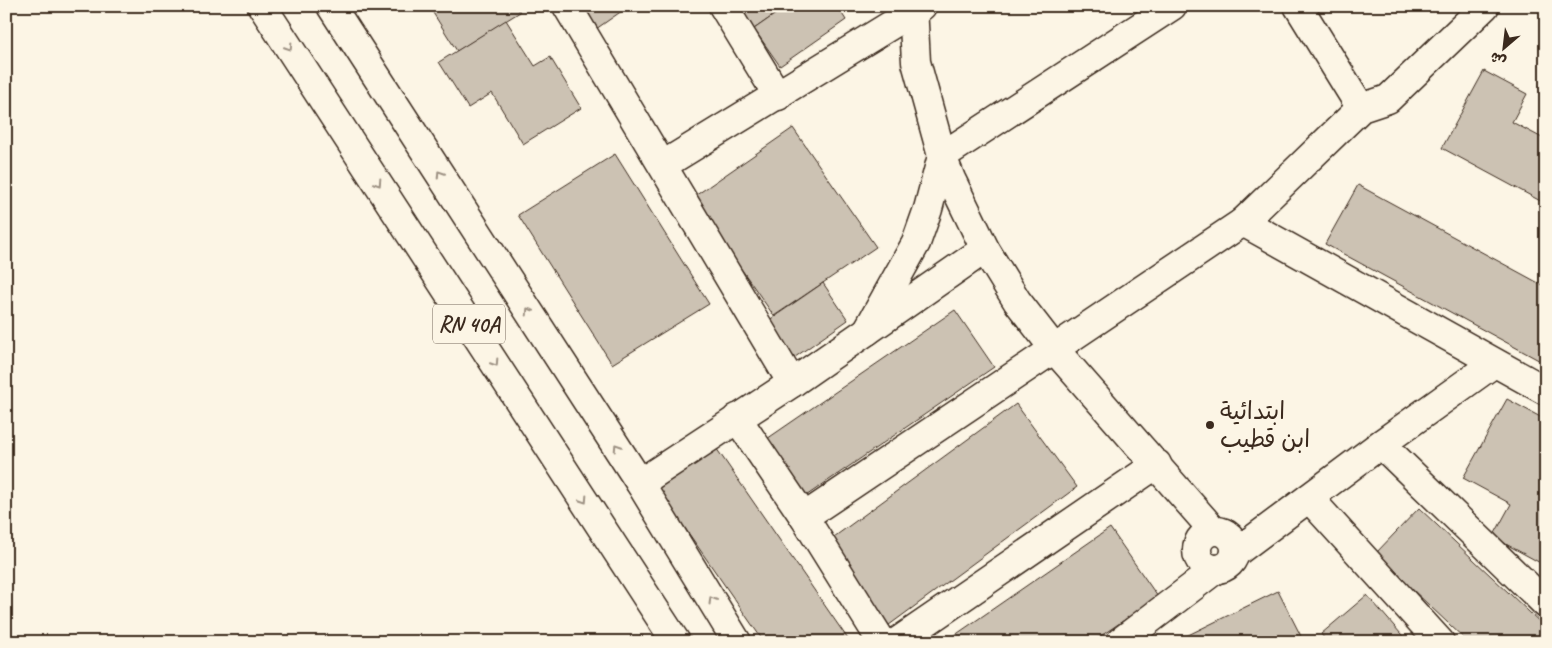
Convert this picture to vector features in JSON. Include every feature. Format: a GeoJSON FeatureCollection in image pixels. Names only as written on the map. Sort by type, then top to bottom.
{"type":"FeatureCollection","features":[{"type":"Feature","properties":{"kind":"street","name":"RN 40A"},"geometry":{"type":"LineString","coordinates":[[262,6],[676,642]]}},
{"type":"Feature","properties":{"kind":"street","name":"RN 40A"},"geometry":{"type":"LineString","coordinates":[[331,6],[640,483],[737,642]]}},
{"type":"Feature","properties":{"kind":"street"},"geometry":{"type":"LineString","coordinates":[[567,6],[792,383]]}},
{"type":"Feature","properties":{"kind":"street"},"geometry":{"type":"LineString","coordinates":[[723,6],[778,96]]}},
{"type":"Feature","properties":{"kind":"street"},"geometry":{"type":"LineString","coordinates":[[867,331],[916,242],[928,209],[942,156],[1172,6]]}},
{"type":"Feature","properties":{"kind":"street"},"geometry":{"type":"LineString","coordinates":[[1298,6],[1361,108]]}},
{"type":"Feature","properties":{"kind":"street"},"geometry":{"type":"LineString","coordinates":[[804,517],[1243,222],[1361,108],[1388,99],[1485,6]]}},
{"type":"Feature","properties":{"kind":"street"},"geometry":{"type":"LineString","coordinates":[[663,165],[778,96],[916,8]]}},
{"type":"Feature","properties":{"kind":"street"},"geometry":{"type":"LineString","coordinates":[[916,8],[916,62],[942,156],[985,249],[1018,302],[1055,350],[1213,530],[1230,536],[1234,541],[1226,561]]}},
{"type":"Feature","properties":{"kind":"street"},"geometry":{"type":"LineString","coordinates":[[1243,222],[1546,391]]}},
{"type":"Feature","properties":{"kind":"street"},"geometry":{"type":"LineString","coordinates":[[640,483],[736,418],[792,383],[985,249]]}},
{"type":"Feature","properties":{"kind":"street"},"geometry":{"type":"LineString","coordinates":[[1120,642],[1381,444],[1494,363]]}},
{"type":"Feature","properties":{"kind":"street"},"geometry":{"type":"LineString","coordinates":[[736,418],[804,517],[882,642]]}},
{"type":"Feature","properties":{"kind":"street"},"geometry":{"type":"LineString","coordinates":[[1381,444],[1546,604]]}},
{"type":"Feature","properties":{"kind":"street"},"geometry":{"type":"LineString","coordinates":[[897,642],[1157,464]]}},
{"type":"Feature","properties":{"kind":"street"},"geometry":{"type":"LineString","coordinates":[[1309,498],[1440,642]]}},
{"type":"Feature","properties":{"kind":"building"},"geometry":{"type":"Polygon","coordinates":[[[434,6],[516,6],[520,12],[457,51],[430,8],[434,6]]]}},
{"type":"Feature","properties":{"kind":"building"},"geometry":{"type":"Polygon","coordinates":[[[581,6],[629,6],[596,29],[581,6]]]}},
{"type":"Feature","properties":{"kind":"building"},"geometry":{"type":"Polygon","coordinates":[[[739,6],[787,6],[754,29],[739,6]]]}},
{"type":"Feature","properties":{"kind":"building"},"geometry":{"type":"Polygon","coordinates":[[[787,6],[837,6],[846,20],[780,66],[754,29],[787,6]]]}},
{"type":"Feature","properties":{"kind":"building"},"geometry":{"type":"Polygon","coordinates":[[[506,20],[535,66],[550,57],[581,108],[523,144],[492,93],[468,108],[439,62],[506,20]]]}},
{"type":"Feature","properties":{"kind":"building"},"geometry":{"type":"Polygon","coordinates":[[[1484,71],[1527,94],[1512,122],[1546,140],[1546,204],[1442,148],[1484,71]]]}},
{"type":"Feature","properties":{"kind":"building"},"geometry":{"type":"Polygon","coordinates":[[[793,128],[876,247],[774,316],[692,198],[793,128]]]}},
{"type":"Feature","properties":{"kind":"building"},"geometry":{"type":"Polygon","coordinates":[[[615,154],[709,304],[612,364],[518,215],[615,154]]]}},
{"type":"Feature","properties":{"kind":"building"},"geometry":{"type":"Polygon","coordinates":[[[1358,185],[1546,287],[1546,364],[1325,244],[1358,185]]]}},
{"type":"Feature","properties":{"kind":"building"},"geometry":{"type":"Polygon","coordinates":[[[823,283],[848,320],[788,362],[762,325],[823,283]]]}},
{"type":"Feature","properties":{"kind":"building"},"geometry":{"type":"Polygon","coordinates":[[[955,310],[994,367],[800,500],[761,443],[955,310]]]}},
{"type":"Feature","properties":{"kind":"building"},"geometry":{"type":"Polygon","coordinates":[[[1507,399],[1546,420],[1546,566],[1493,537],[1511,504],[1463,478],[1507,399]]]}},
{"type":"Feature","properties":{"kind":"building"},"geometry":{"type":"Polygon","coordinates":[[[1016,404],[1077,487],[885,628],[823,545],[1016,404]]]}},
{"type":"Feature","properties":{"kind":"building"},"geometry":{"type":"Polygon","coordinates":[[[712,442],[850,642],[764,642],[653,482],[712,442]]]}},
{"type":"Feature","properties":{"kind":"building"},"geometry":{"type":"Polygon","coordinates":[[[1419,508],[1546,628],[1546,642],[1468,642],[1375,554],[1419,508]]]}},
{"type":"Feature","properties":{"kind":"building"},"geometry":{"type":"Polygon","coordinates":[[[1110,528],[1158,597],[1092,642],[945,642],[1110,528]]]}},
{"type":"Feature","properties":{"kind":"building"},"geometry":{"type":"Polygon","coordinates":[[[1278,591],[1304,642],[1174,642],[1278,591]]]}},
{"type":"Feature","properties":{"kind":"building"},"geometry":{"type":"Polygon","coordinates":[[[1367,595],[1408,642],[1327,642],[1321,634],[1367,595]]]}},
{"type":"Feature","properties":{"kind":"place","name":"ابتدائية ابن قطيب"},"geometry":{"type":"Point","coordinates":[1210,425]}}]}
